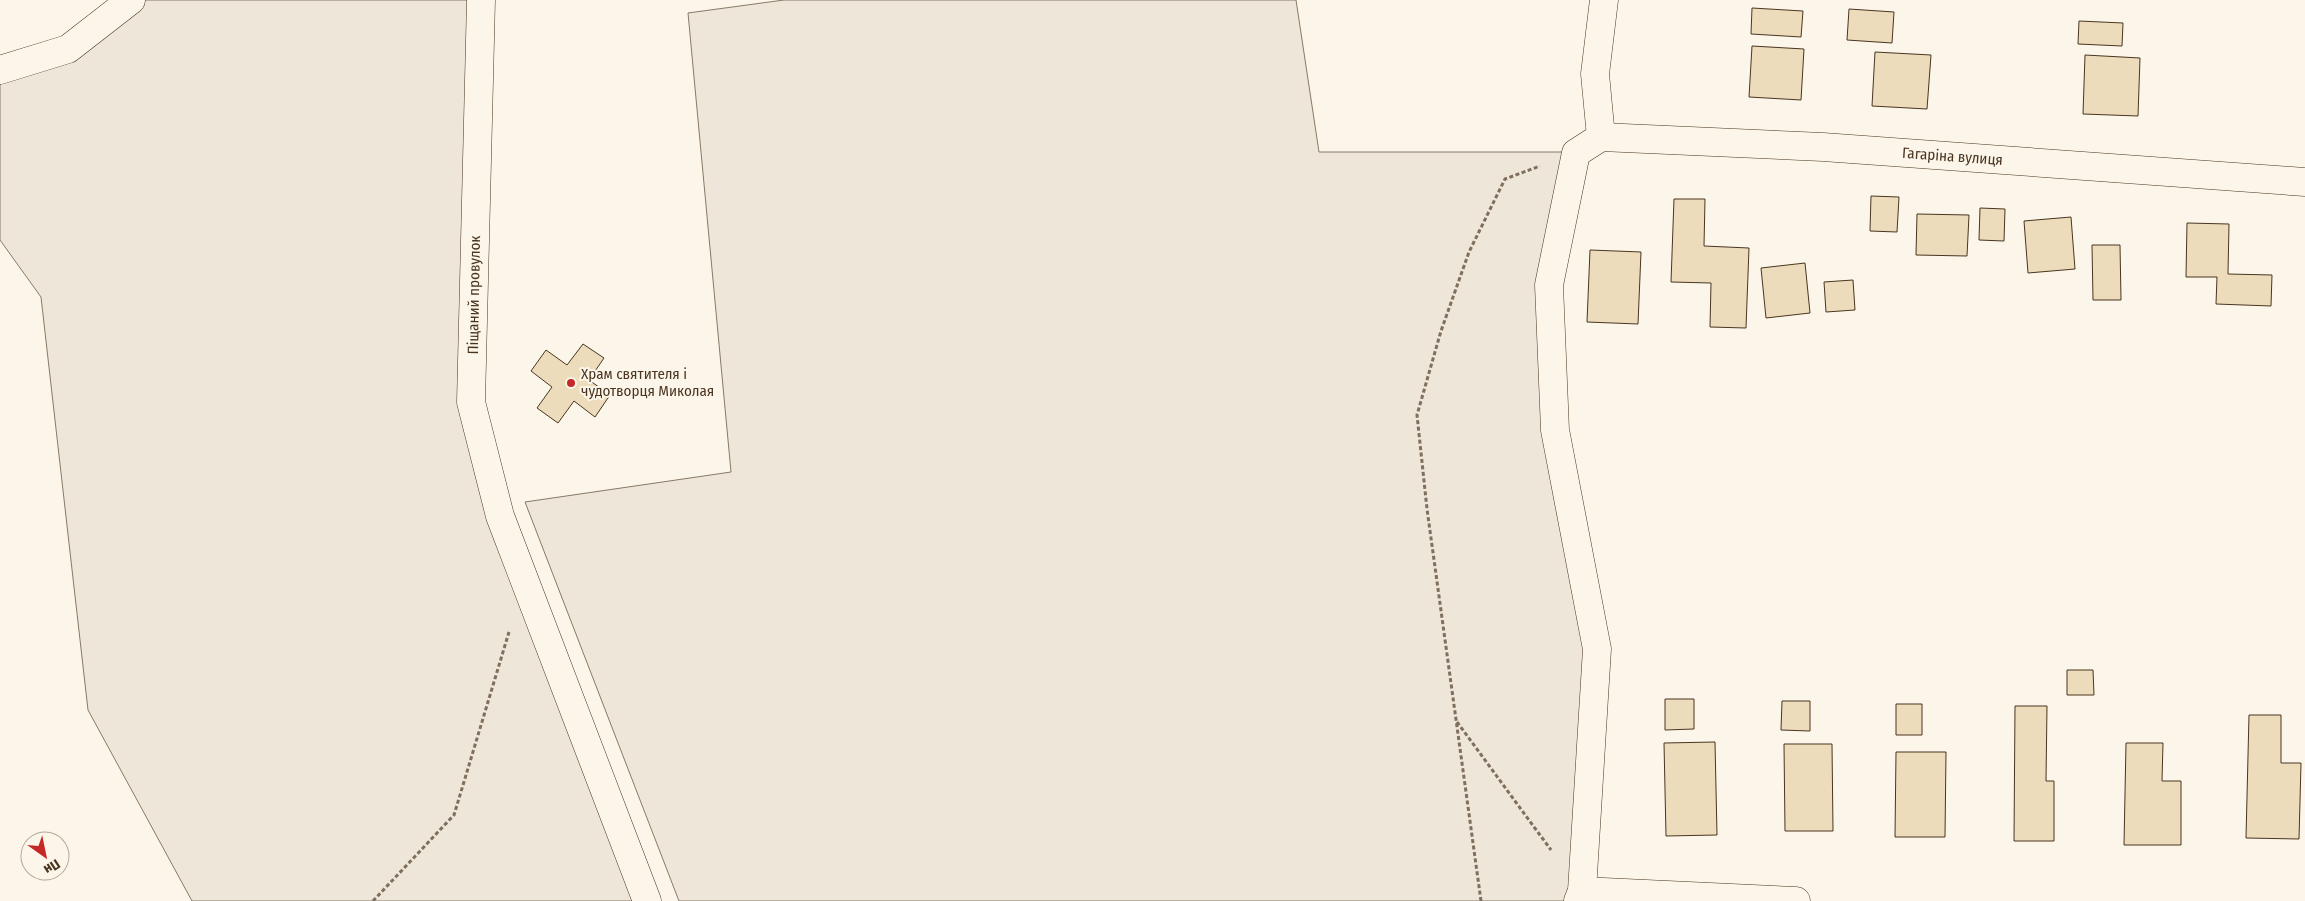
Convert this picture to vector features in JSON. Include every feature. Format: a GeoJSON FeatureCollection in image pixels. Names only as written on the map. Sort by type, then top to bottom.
{"type":"FeatureCollection","features":[{"type":"Feature","properties":{"kind":"street"},"geometry":{"type":"LineString","coordinates":[[0,70],[68,49],[131,0]]}},
{"type":"Feature","properties":{"kind":"street","name":"Піщаний провулок"},"geometry":{"type":"LineString","coordinates":[[481,0],[471,402],[500,516],[647,901]]}},
{"type":"Feature","properties":{"kind":"street"},"geometry":{"type":"LineString","coordinates":[[1604,0],[1595,74],[1601,137],[1576,153],[1549,284],[1555,430],[1597,649],[1580,896],[1796,901]]}},
{"type":"Feature","properties":{"kind":"street","name":"Гагаріна вулиця"},"geometry":{"type":"LineString","coordinates":[[1601,137],[1823,147],[2305,182]]}},
{"type":"Feature","properties":{"kind":"path"},"geometry":{"type":"LineString","coordinates":[[1481,901],[1427,509],[1417,415],[1441,331],[1469,252],[1505,179],[1576,153]]}},
{"type":"Feature","properties":{"kind":"path"},"geometry":{"type":"LineString","coordinates":[[373,901],[454,814],[510,629]]}},
{"type":"Feature","properties":{"kind":"path"},"geometry":{"type":"LineString","coordinates":[[1457,721],[1554,853]]}},
{"type":"Feature","properties":{"kind":"shaded area"},"geometry":{"type":"Polygon","coordinates":[[[135,0],[479,0],[469,402],[643,901],[192,901],[88,710],[41,297],[0,240],[0,73],[135,0]]]}},
{"type":"Feature","properties":{"kind":"shaded area"},"geometry":{"type":"Polygon","coordinates":[[[784,0],[1296,0],[1319,152],[1573,152],[1545,285],[1595,648],[1574,901],[679,901],[525,502],[731,472],[688,13],[784,0]]]}},
{"type":"Feature","properties":{"kind":"building"},"geometry":{"type":"Polygon","coordinates":[[[1752,8],[1803,11],[1801,37],[1751,34],[1752,8]]]}},
{"type":"Feature","properties":{"kind":"building"},"geometry":{"type":"Polygon","coordinates":[[[1849,9],[1894,12],[1892,43],[1847,40],[1849,9]]]}},
{"type":"Feature","properties":{"kind":"building"},"geometry":{"type":"Polygon","coordinates":[[[2079,21],[2123,23],[2122,46],[2078,44],[2079,21]]]}},
{"type":"Feature","properties":{"kind":"building"},"geometry":{"type":"Polygon","coordinates":[[[1752,46],[1804,49],[1801,100],[1749,97],[1752,46]]]}},
{"type":"Feature","properties":{"kind":"building"},"geometry":{"type":"Polygon","coordinates":[[[1875,52],[1931,55],[1927,109],[1872,106],[1875,52]]]}},
{"type":"Feature","properties":{"kind":"building"},"geometry":{"type":"Polygon","coordinates":[[[2085,55],[2140,58],[2138,116],[2083,114],[2085,55]]]}},
{"type":"Feature","properties":{"kind":"building"},"geometry":{"type":"Polygon","coordinates":[[[1871,196],[1899,197],[1897,232],[1870,231],[1871,196]]]}},
{"type":"Feature","properties":{"kind":"building"},"geometry":{"type":"Polygon","coordinates":[[[1674,199],[1705,199],[1704,246],[1749,248],[1746,328],[1710,327],[1711,283],[1671,282],[1674,199]]]}},
{"type":"Feature","properties":{"kind":"building"},"geometry":{"type":"Polygon","coordinates":[[[1980,208],[2005,209],[2004,241],[1979,240],[1980,208]]]}},
{"type":"Feature","properties":{"kind":"building"},"geometry":{"type":"Polygon","coordinates":[[[1917,214],[1969,215],[1967,256],[1916,255],[1917,214]]]}},
{"type":"Feature","properties":{"kind":"building"},"geometry":{"type":"Polygon","coordinates":[[[2071,217],[2075,269],[2028,273],[2024,221],[2071,217]]]}},
{"type":"Feature","properties":{"kind":"building"},"geometry":{"type":"Polygon","coordinates":[[[2187,223],[2229,224],[2228,274],[2272,275],[2271,306],[2216,304],[2217,277],[2186,277],[2187,223]]]}},
{"type":"Feature","properties":{"kind":"building"},"geometry":{"type":"Polygon","coordinates":[[[2092,245],[2120,245],[2121,300],[2093,300],[2092,245]]]}},
{"type":"Feature","properties":{"kind":"building"},"geometry":{"type":"Polygon","coordinates":[[[1590,250],[1641,252],[1638,324],[1587,322],[1590,250]]]}},
{"type":"Feature","properties":{"kind":"building"},"geometry":{"type":"Polygon","coordinates":[[[1805,263],[1810,313],[1766,318],[1761,268],[1805,263]]]}},
{"type":"Feature","properties":{"kind":"building"},"geometry":{"type":"Polygon","coordinates":[[[1853,280],[1855,310],[1826,312],[1824,282],[1853,280]]]}},
{"type":"Feature","properties":{"kind":"building","name":"Храм святителя і чудотворця Миколая"},"geometry":{"type":"Polygon","coordinates":[[[583,344],[604,358],[589,380],[610,395],[595,417],[574,401],[558,423],[537,408],[552,387],[531,371],[546,350],[567,365],[583,344]]]}},
{"type":"Feature","properties":{"kind":"building"},"geometry":{"type":"Polygon","coordinates":[[[2067,670],[2093,670],[2094,695],[2067,695],[2067,670]]]}},
{"type":"Feature","properties":{"kind":"building"},"geometry":{"type":"Polygon","coordinates":[[[1665,699],[1694,699],[1694,729],[1665,730],[1665,699]]]}},
{"type":"Feature","properties":{"kind":"building"},"geometry":{"type":"Polygon","coordinates":[[[1782,701],[1810,701],[1810,731],[1781,730],[1782,701]]]}},
{"type":"Feature","properties":{"kind":"building"},"geometry":{"type":"Polygon","coordinates":[[[1896,704],[1922,704],[1922,735],[1896,735],[1896,704]]]}},
{"type":"Feature","properties":{"kind":"building"},"geometry":{"type":"Polygon","coordinates":[[[2015,706],[2047,706],[2046,781],[2054,781],[2054,841],[2014,841],[2015,706]]]}},
{"type":"Feature","properties":{"kind":"building"},"geometry":{"type":"Polygon","coordinates":[[[2249,715],[2281,715],[2281,763],[2301,763],[2299,839],[2246,838],[2249,715]]]}},
{"type":"Feature","properties":{"kind":"building"},"geometry":{"type":"Polygon","coordinates":[[[1715,742],[1717,835],[1666,836],[1664,743],[1715,742]]]}},
{"type":"Feature","properties":{"kind":"building"},"geometry":{"type":"Polygon","coordinates":[[[2126,743],[2163,743],[2162,781],[2181,781],[2181,845],[2124,845],[2126,743]]]}},
{"type":"Feature","properties":{"kind":"building"},"geometry":{"type":"Polygon","coordinates":[[[1784,744],[1832,744],[1833,831],[1785,831],[1784,744]]]}},
{"type":"Feature","properties":{"kind":"building"},"geometry":{"type":"Polygon","coordinates":[[[1896,752],[1946,752],[1945,837],[1895,837],[1896,752]]]}},
{"type":"Feature","properties":{"kind":"place","name":"Храм святителя і чудотворця Миколая"},"geometry":{"type":"Point","coordinates":[571,383]}}]}
